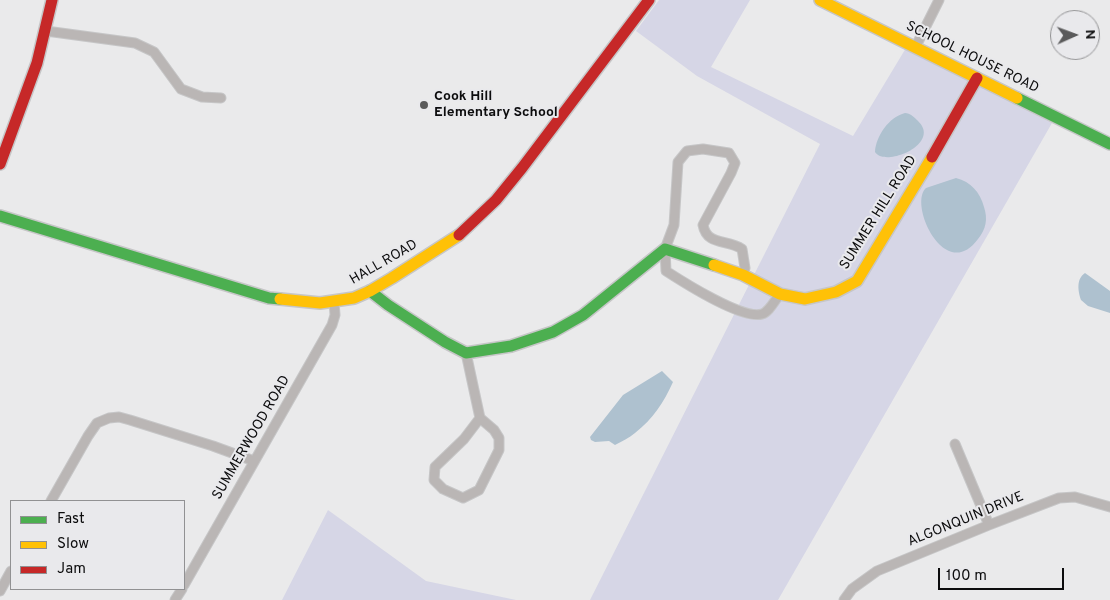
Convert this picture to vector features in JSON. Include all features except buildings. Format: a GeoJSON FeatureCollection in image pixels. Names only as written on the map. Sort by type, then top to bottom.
{"type":"FeatureCollection","features":[{"type":"Feature","properties":{"kind":"street"},"geometry":{"type":"LineString","coordinates":[[0,164],[32,80],[46,31],[52,0]]}},
{"type":"Feature","properties":{"kind":"street","name":"HALL ROAD"},"geometry":{"type":"LineString","coordinates":[[0,216],[268,298],[306,302],[334,302],[354,298],[370,291],[421,260],[456,236],[496,200],[649,0]]}},
{"type":"Feature","properties":{"kind":"street","name":"SCHOOL HOUSE ROAD"},"geometry":{"type":"LineString","coordinates":[[820,0],[1110,144]]}},
{"type":"Feature","properties":{"kind":"street"},"geometry":{"type":"LineString","coordinates":[[915,48],[939,0]]}},
{"type":"Feature","properties":{"kind":"street"},"geometry":{"type":"LineString","coordinates":[[46,31],[135,43],[154,52],[181,90],[202,97],[221,98]]}},
{"type":"Feature","properties":{"kind":"street","name":"SUMMER HILL ROAD"},"geometry":{"type":"LineString","coordinates":[[665,249],[743,275],[780,294],[806,299],[836,292],[857,281],[919,180],[977,78]]}},
{"type":"Feature","properties":{"kind":"street"},"geometry":{"type":"LineString","coordinates":[[743,275],[745,268],[742,249],[735,244],[711,240],[704,233],[702,225],[735,163],[729,153],[703,149],[687,151],[678,162],[674,225],[665,249],[666,271],[706,296],[750,314],[762,314],[780,294]]}},
{"type":"Feature","properties":{"kind":"street"},"geometry":{"type":"LineString","coordinates":[[370,291],[444,342],[466,353],[511,346],[553,332],[583,314],[665,249]]}},
{"type":"Feature","properties":{"kind":"street","name":"SUMMERWOOD ROAD"},"geometry":{"type":"LineString","coordinates":[[185,584],[332,325],[335,315],[334,302]]}},
{"type":"Feature","properties":{"kind":"street"},"geometry":{"type":"LineString","coordinates":[[466,353],[480,418],[494,430],[499,438],[500,450],[479,490],[463,498],[443,489],[434,480],[435,467],[464,439],[480,418]]}},
{"type":"Feature","properties":{"kind":"street"},"geometry":{"type":"LineString","coordinates":[[52,500],[88,436],[97,424],[109,418],[119,417],[130,420],[214,446],[254,461]]}},
{"type":"Feature","properties":{"kind":"street"},"geometry":{"type":"LineString","coordinates":[[955,444],[989,524]]}},
{"type":"Feature","properties":{"kind":"street","name":"ALGONQUIN DRIVE"},"geometry":{"type":"LineString","coordinates":[[844,600],[852,589],[876,571],[989,524],[1058,498],[1075,497],[1110,508]]}},
{"type":"Feature","properties":{"kind":"street"},"geometry":{"type":"LineString","coordinates":[[0,591],[10,573]]}},
{"type":"Feature","properties":{"kind":"shaded area"},"geometry":{"type":"Polygon","coordinates":[[[659,0],[750,0],[711,67],[853,136],[906,48],[1052,123],[778,600],[590,600],[820,144],[697,76],[636,31],[659,0]]]}},
{"type":"Feature","properties":{"kind":"shaded area"},"geometry":{"type":"Polygon","coordinates":[[[910,114],[918,121],[923,130],[923,138],[918,145],[909,151],[889,157],[881,156],[875,152],[884,128],[899,115],[910,114]]]}},
{"type":"Feature","properties":{"kind":"shaded area"},"geometry":{"type":"Polygon","coordinates":[[[956,178],[966,182],[977,192],[984,207],[986,220],[983,231],[978,239],[966,250],[953,252],[942,247],[933,236],[926,223],[922,209],[922,197],[926,188],[956,178]]]}},
{"type":"Feature","properties":{"kind":"shaded area"},"geometry":{"type":"Polygon","coordinates":[[[1085,273],[1110,291],[1110,313],[1088,306],[1081,300],[1079,282],[1085,273]]]}},
{"type":"Feature","properties":{"kind":"shaded area"},"geometry":{"type":"Polygon","coordinates":[[[662,371],[673,382],[657,410],[641,428],[615,445],[609,441],[595,442],[591,440],[590,437],[623,395],[662,371]]]}},
{"type":"Feature","properties":{"kind":"shaded area"},"geometry":{"type":"Polygon","coordinates":[[[328,510],[426,581],[516,600],[282,600],[328,510]]]}},
{"type":"Feature","properties":{"kind":"traffic: fast"},"geometry":{"type":"LineString","coordinates":[[1017,98],[1110,144]]}},
{"type":"Feature","properties":{"kind":"traffic: fast"},"geometry":{"type":"LineString","coordinates":[[0,216],[269,298],[280,299]]}},
{"type":"Feature","properties":{"kind":"traffic: fast"},"geometry":{"type":"LineString","coordinates":[[370,291],[445,342],[466,353],[511,346],[553,332],[583,315],[665,249],[714,265]]}},
{"type":"Feature","properties":{"kind":"traffic: slow"},"geometry":{"type":"LineString","coordinates":[[820,0],[1017,98]]}},
{"type":"Feature","properties":{"kind":"traffic: slow"},"geometry":{"type":"LineString","coordinates":[[714,265],[743,275],[780,294],[805,299],[836,292],[857,281],[932,157]]}},
{"type":"Feature","properties":{"kind":"traffic: slow"},"geometry":{"type":"LineString","coordinates":[[280,299],[320,303],[354,298],[392,278],[459,235]]}},
{"type":"Feature","properties":{"kind":"traffic: jam"},"geometry":{"type":"LineString","coordinates":[[0,164],[37,63],[52,0]]}},
{"type":"Feature","properties":{"kind":"traffic: jam"},"geometry":{"type":"LineString","coordinates":[[459,235],[496,200],[522,168],[649,0]]}},
{"type":"Feature","properties":{"kind":"traffic: jam"},"geometry":{"type":"LineString","coordinates":[[932,157],[977,78]]}},
{"type":"Feature","properties":{"kind":"place","name":"Cook Hill Elementary School"},"geometry":{"type":"Point","coordinates":[424,105]}}]}
